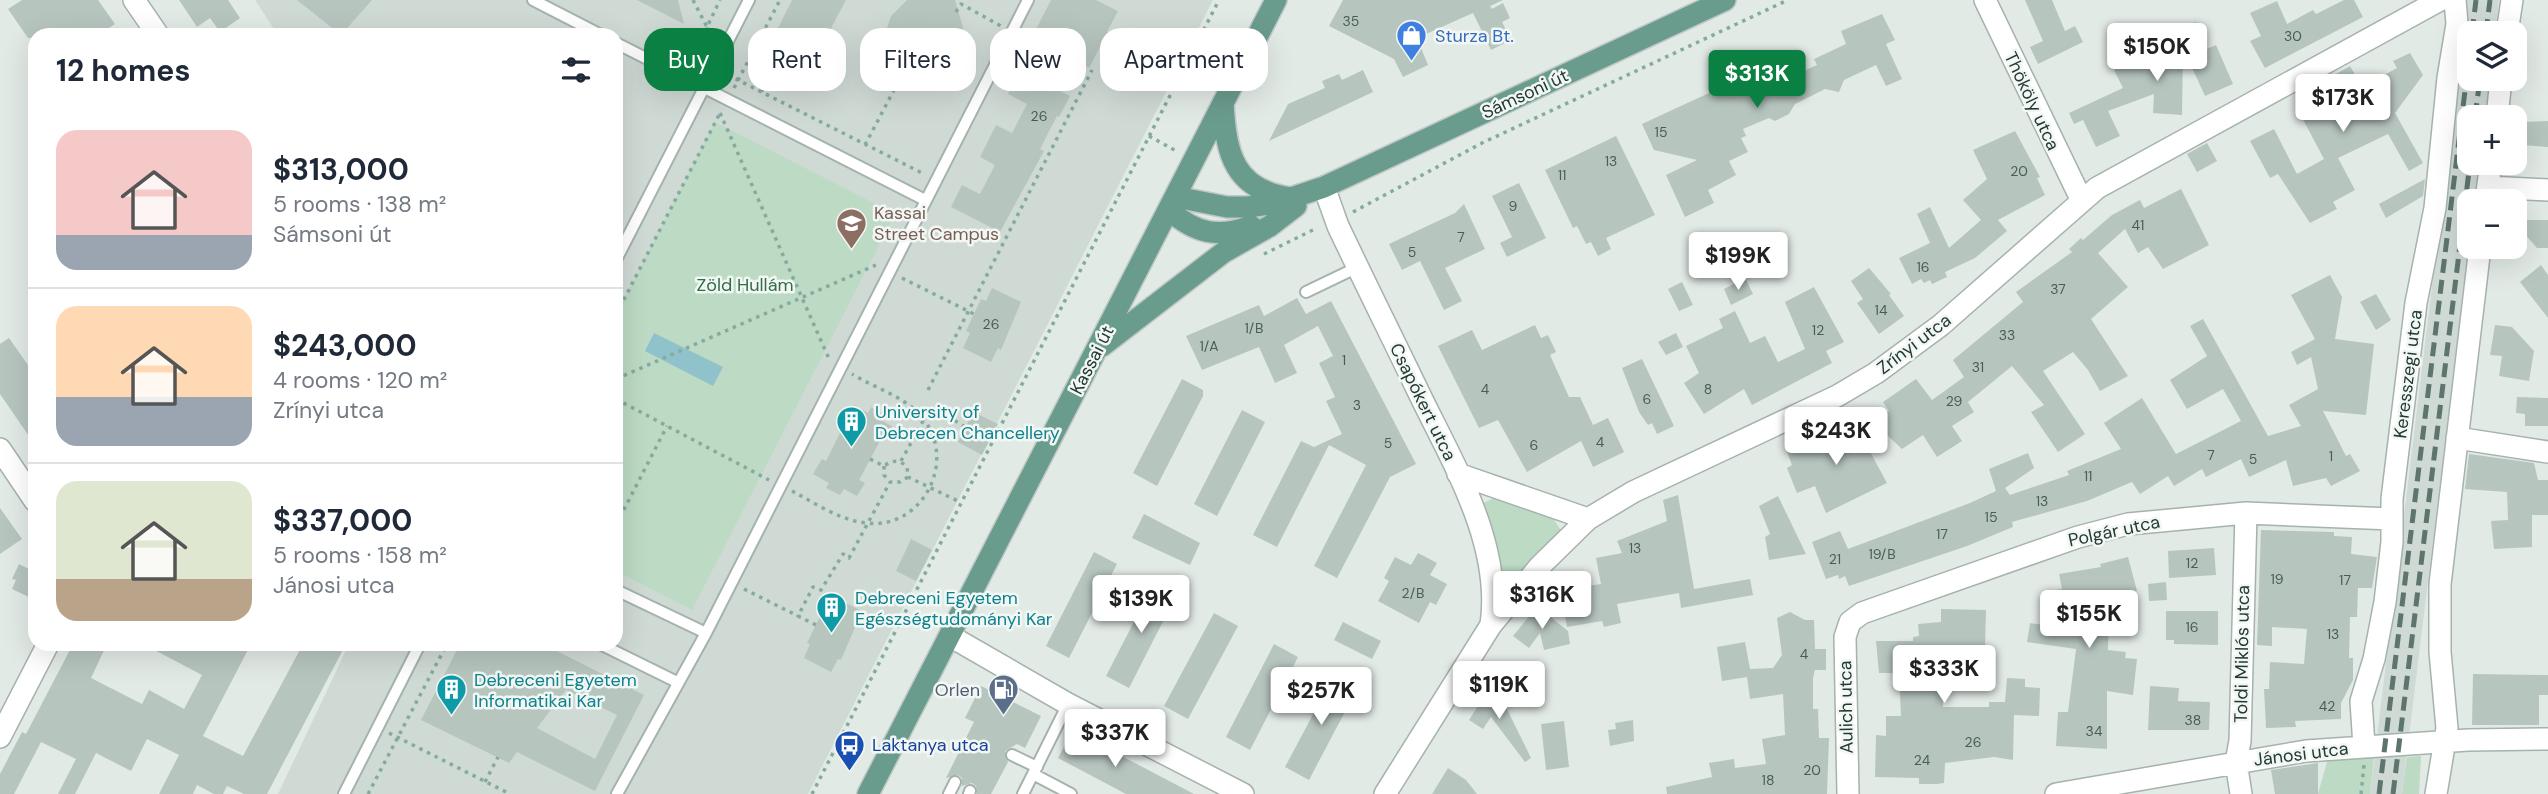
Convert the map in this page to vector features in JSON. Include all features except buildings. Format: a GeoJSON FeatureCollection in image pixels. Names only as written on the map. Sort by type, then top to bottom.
{"type":"FeatureCollection","features":[{"type":"Feature","properties":{"kind":"main road","name":"Kassai út"},"geometry":{"type":"LineString","coordinates":[[868,794],[1276,0]]}},
{"type":"Feature","properties":{"kind":"main road","name":"Sámsoni út"},"geometry":{"type":"LineString","coordinates":[[1172,204],[1188,225],[1219,235],[1256,225],[1324,187],[1726,0]]}},
{"type":"Feature","properties":{"kind":"main road"},"geometry":{"type":"LineString","coordinates":[[1097,349],[1224,252],[1270,226],[1294,202],[1255,187],[1238,171],[1228,149],[1223,104]]}},
{"type":"Feature","properties":{"kind":"main road","name":"Sámsoni út"},"geometry":{"type":"LineString","coordinates":[[1172,204],[1237,207],[1294,202]]}},
{"type":"Feature","properties":{"kind":"street"},"geometry":{"type":"LineString","coordinates":[[134,0],[153,28]]}},
{"type":"Feature","properties":{"kind":"street","name":"Thököly utca"},"geometry":{"type":"LineString","coordinates":[[1985,0],[2082,201]]}},
{"type":"Feature","properties":{"kind":"street","name":"Zrínyi utca"},"geometry":{"type":"LineString","coordinates":[[1385,794],[1491,625],[1541,566],[1588,519],[1633,492],[1837,396],[1876,373],[1941,325],[2082,201],[2140,163],[2440,0]]}},
{"type":"Feature","properties":{"kind":"street","name":"Keresszegi utca"},"geometry":{"type":"LineString","coordinates":[[2364,746],[2361,701],[2374,659],[2385,602],[2414,315],[2435,208],[2457,24],[2455,0]]}},
{"type":"Feature","properties":{"kind":"street"},"geometry":{"type":"LineString","coordinates":[[2509,21],[2512,0]]}},
{"type":"Feature","properties":{"kind":"street","name":"Csapókert utca"},"geometry":{"type":"LineString","coordinates":[[1324,187],[1336,220],[1475,515],[1493,596],[1491,625]]}},
{"type":"Feature","properties":{"kind":"street"},"geometry":{"type":"LineString","coordinates":[[2527,191],[2548,190]]}},
{"type":"Feature","properties":{"kind":"street"},"geometry":{"type":"LineString","coordinates":[[2436,794],[2446,741],[2447,717],[2440,643],[2440,594],[2479,259]]}},
{"type":"Feature","properties":{"kind":"street"},"geometry":{"type":"LineString","coordinates":[[2457,438],[2548,452]]}},
{"type":"Feature","properties":{"kind":"street"},"geometry":{"type":"LineString","coordinates":[[0,449],[28,491]]}},
{"type":"Feature","properties":{"kind":"street"},"geometry":{"type":"LineString","coordinates":[[1458,474],[1588,519]]}},
{"type":"Feature","properties":{"kind":"street","name":"Polgár utca"},"geometry":{"type":"LineString","coordinates":[[1850,622],[1866,611],[2078,537],[2128,524],[2246,513],[2392,520]]}},
{"type":"Feature","properties":{"kind":"street","name":"Toldi Miklós utca"},"geometry":{"type":"LineString","coordinates":[[2241,794],[2236,761],[2240,741],[2246,513]]}},
{"type":"Feature","properties":{"kind":"street","name":"Aulich utca"},"geometry":{"type":"LineString","coordinates":[[1848,794],[1845,642],[1850,622]]}},
{"type":"Feature","properties":{"kind":"street"},"geometry":{"type":"LineString","coordinates":[[950,636],[1068,704],[1237,793]]}},
{"type":"Feature","properties":{"kind":"street"},"geometry":{"type":"LineString","coordinates":[[0,737],[44,651]]}},
{"type":"Feature","properties":{"kind":"street","name":"Jánosi utca"},"geometry":{"type":"LineString","coordinates":[[2056,794],[2236,761],[2364,746],[2446,741],[2548,740]]}},
{"type":"Feature","properties":{"kind":"lane"},"geometry":{"type":"LineString","coordinates":[[533,0],[587,28]]}},
{"type":"Feature","properties":{"kind":"lane"},"geometry":{"type":"LineString","coordinates":[[734,29],[749,0]]}},
{"type":"Feature","properties":{"kind":"lane"},"geometry":{"type":"LineString","coordinates":[[1014,28],[1028,0]]}},
{"type":"Feature","properties":{"kind":"lane"},"geometry":{"type":"LineString","coordinates":[[623,47],[644,57]]}},
{"type":"Feature","properties":{"kind":"lane"},"geometry":{"type":"LineString","coordinates":[[617,794],[706,633],[990,74]]}},
{"type":"Feature","properties":{"kind":"lane"},"geometry":{"type":"LineString","coordinates":[[623,246],[702,91]]}},
{"type":"Feature","properties":{"kind":"lane"},"geometry":{"type":"LineString","coordinates":[[710,91],[925,200]]}},
{"type":"Feature","properties":{"kind":"lane"},"geometry":{"type":"LineString","coordinates":[[1307,292],[1358,267]]}},
{"type":"Feature","properties":{"kind":"lane"},"geometry":{"type":"LineString","coordinates":[[623,593],[706,633]]}},
{"type":"Feature","properties":{"kind":"lane"},"geometry":{"type":"LineString","coordinates":[[344,794],[416,651]]}},
{"type":"Feature","properties":{"kind":"lane"},"geometry":{"type":"LineString","coordinates":[[614,651],[677,682]]}},
{"type":"Feature","properties":{"kind":"lane"},"geometry":{"type":"LineString","coordinates":[[1023,794],[1068,704]]}},
{"type":"Feature","properties":{"kind":"lane"},"geometry":{"type":"LineString","coordinates":[[1012,755],[1072,794]]}},
{"type":"Feature","properties":{"kind":"lane"},"geometry":{"type":"LineString","coordinates":[[949,794],[955,782]]}},
{"type":"Feature","properties":{"kind":"path"},"geometry":{"type":"LineString","coordinates":[[693,0],[706,27]]}},
{"type":"Feature","properties":{"kind":"path"},"geometry":{"type":"LineString","coordinates":[[706,27],[720,0]]}},
{"type":"Feature","properties":{"kind":"path"},"geometry":{"type":"LineString","coordinates":[[623,301],[780,0]]}},
{"type":"Feature","properties":{"kind":"path"},"geometry":{"type":"LineString","coordinates":[[1204,28],[1219,0]]}},
{"type":"Feature","properties":{"kind":"path"},"geometry":{"type":"LineString","coordinates":[[1253,260],[1336,220],[1482,143],[1788,0]]}},
{"type":"Feature","properties":{"kind":"path"},"geometry":{"type":"LineString","coordinates":[[956,12],[961,4],[1005,28]]}},
{"type":"Feature","properties":{"kind":"path"},"geometry":{"type":"LineString","coordinates":[[928,390],[1092,70]]}},
{"type":"Feature","properties":{"kind":"path"},"geometry":{"type":"LineString","coordinates":[[734,78],[935,180]]}},
{"type":"Feature","properties":{"kind":"path"},"geometry":{"type":"LineString","coordinates":[[865,145],[893,91]]}},
{"type":"Feature","properties":{"kind":"path"},"geometry":{"type":"LineString","coordinates":[[812,794],[1172,91]]}},
{"type":"Feature","properties":{"kind":"path"},"geometry":{"type":"LineString","coordinates":[[623,403],[833,513],[868,524],[901,517],[917,506],[932,487],[937,471],[936,456],[933,440],[923,419],[911,406],[829,360],[720,113]]}},
{"type":"Feature","properties":{"kind":"path"},"geometry":{"type":"LineString","coordinates":[[623,376],[874,264],[974,314]]}},
{"type":"Feature","properties":{"kind":"path"},"geometry":{"type":"LineString","coordinates":[[901,461],[928,412],[940,412],[965,427]]}},
{"type":"Feature","properties":{"kind":"path"},"geometry":{"type":"LineString","coordinates":[[623,511],[667,426]]}},
{"type":"Feature","properties":{"kind":"path"},"geometry":{"type":"LineString","coordinates":[[870,460],[884,466]]}},
{"type":"Feature","properties":{"kind":"path"},"geometry":{"type":"LineString","coordinates":[[884,466],[892,461],[901,461],[907,467],[908,477]]}},
{"type":"Feature","properties":{"kind":"path"},"geometry":{"type":"LineString","coordinates":[[884,466],[884,475],[890,482],[900,482],[908,477]]}},
{"type":"Feature","properties":{"kind":"path"},"geometry":{"type":"LineString","coordinates":[[908,477],[960,502]]}},
{"type":"Feature","properties":{"kind":"path"},"geometry":{"type":"LineString","coordinates":[[799,616],[813,587],[821,590],[843,554],[849,558],[890,482]]}},
{"type":"Feature","properties":{"kind":"path"},"geometry":{"type":"LineString","coordinates":[[730,583],[816,625]]}},
{"type":"Feature","properties":{"kind":"path"},"geometry":{"type":"LineString","coordinates":[[368,794],[443,651]]}},
{"type":"Feature","properties":{"kind":"path"},"geometry":{"type":"LineString","coordinates":[[378,728],[510,794]]}},
{"type":"Feature","properties":{"kind":"path"},"geometry":{"type":"LineString","coordinates":[[2361,794],[2364,746]]}},
{"type":"Feature","properties":{"kind":"path"},"geometry":{"type":"LineString","coordinates":[[485,782],[498,757]]}},
{"type":"Feature","properties":{"kind":"shaded area","name":"Kassai Street Campus"},"geometry":{"type":"Polygon","coordinates":[[[255,0],[1213,0],[1199,28],[1100,28],[1100,91],[1167,91],[808,794],[278,794],[346,651],[623,651],[623,28],[273,28],[255,0]]]}},
{"type":"Feature","properties":{"kind":"shaded area"},"geometry":{"type":"Polygon","coordinates":[[[2467,0],[2499,0],[2496,21],[2464,21],[2467,0]]]}},
{"type":"Feature","properties":{"kind":"shaded area"},"geometry":{"type":"Polygon","coordinates":[[[2457,82],[2457,91],[2488,91],[2487,105],[2457,105],[2457,175],[2478,175],[2476,189],[2457,189],[2457,259],[2467,259],[2402,794],[2370,794],[2457,82]]]}},
{"type":"Feature","properties":{"kind":"green space","name":"Zöld Hullám"},"geometry":{"type":"Polygon","coordinates":[[[715,122],[895,214],[692,610],[623,575],[623,301],[715,122]]]}},
{"type":"Feature","properties":{"kind":"green space"},"geometry":{"type":"Polygon","coordinates":[[[1496,497],[1551,515],[1562,532],[1510,588],[1500,586],[1481,504],[1496,497]]]}},
{"type":"Feature","properties":{"kind":"green space"},"geometry":{"type":"Polygon","coordinates":[[[2374,756],[2370,794],[2318,794],[2328,758],[2374,756]]]}},
{"type":"Feature","properties":{"kind":"green space"},"geometry":{"type":"Polygon","coordinates":[[[2421,756],[2419,794],[2402,794],[2407,757],[2421,756]]]}},
{"type":"Feature","properties":{"kind":"water"},"geometry":{"type":"Polygon","coordinates":[[[654,333],[723,367],[713,386],[645,351],[654,333]]]}},
{"type":"Feature","properties":{"kind":"railway"},"geometry":{"type":"LineString","coordinates":[[2473,21],[2476,0]]}},
{"type":"Feature","properties":{"kind":"railway"},"geometry":{"type":"LineString","coordinates":[[2487,21],[2490,0]]}},
{"type":"Feature","properties":{"kind":"railway"},"geometry":{"type":"LineString","coordinates":[[2379,794],[2465,91]]}},
{"type":"Feature","properties":{"kind":"railway"},"geometry":{"type":"LineString","coordinates":[[2477,105],[2478,91]]}},
{"type":"Feature","properties":{"kind":"railway"},"geometry":{"type":"LineString","coordinates":[[2393,794],[2469,175]]}},
{"type":"Feature","properties":{"kind":"place","name":"Sturza Bt."},"geometry":{"type":"Point","coordinates":[1412,63]}},
{"type":"Feature","properties":{"kind":"place","name":"Kassai Street Campus"},"geometry":{"type":"Point","coordinates":[851,250]}},
{"type":"Feature","properties":{"kind":"place","name":"University of Debrecen Chancellery"},"geometry":{"type":"Point","coordinates":[852,449]}},
{"type":"Feature","properties":{"kind":"place","name":"Debreceni Egyetem Egészségtudományi Kar"},"geometry":{"type":"Point","coordinates":[832,635]}},
{"type":"Feature","properties":{"kind":"place","name":"Debreceni Egyetem Informatikai Kar"},"geometry":{"type":"Point","coordinates":[451,717]}},
{"type":"Feature","properties":{"kind":"place","name":"Orlen"},"geometry":{"type":"Point","coordinates":[1003,717]}},
{"type":"Feature","properties":{"kind":"place","name":"Laktanya utca"},"geometry":{"type":"Point","coordinates":[849,772]}}]}
